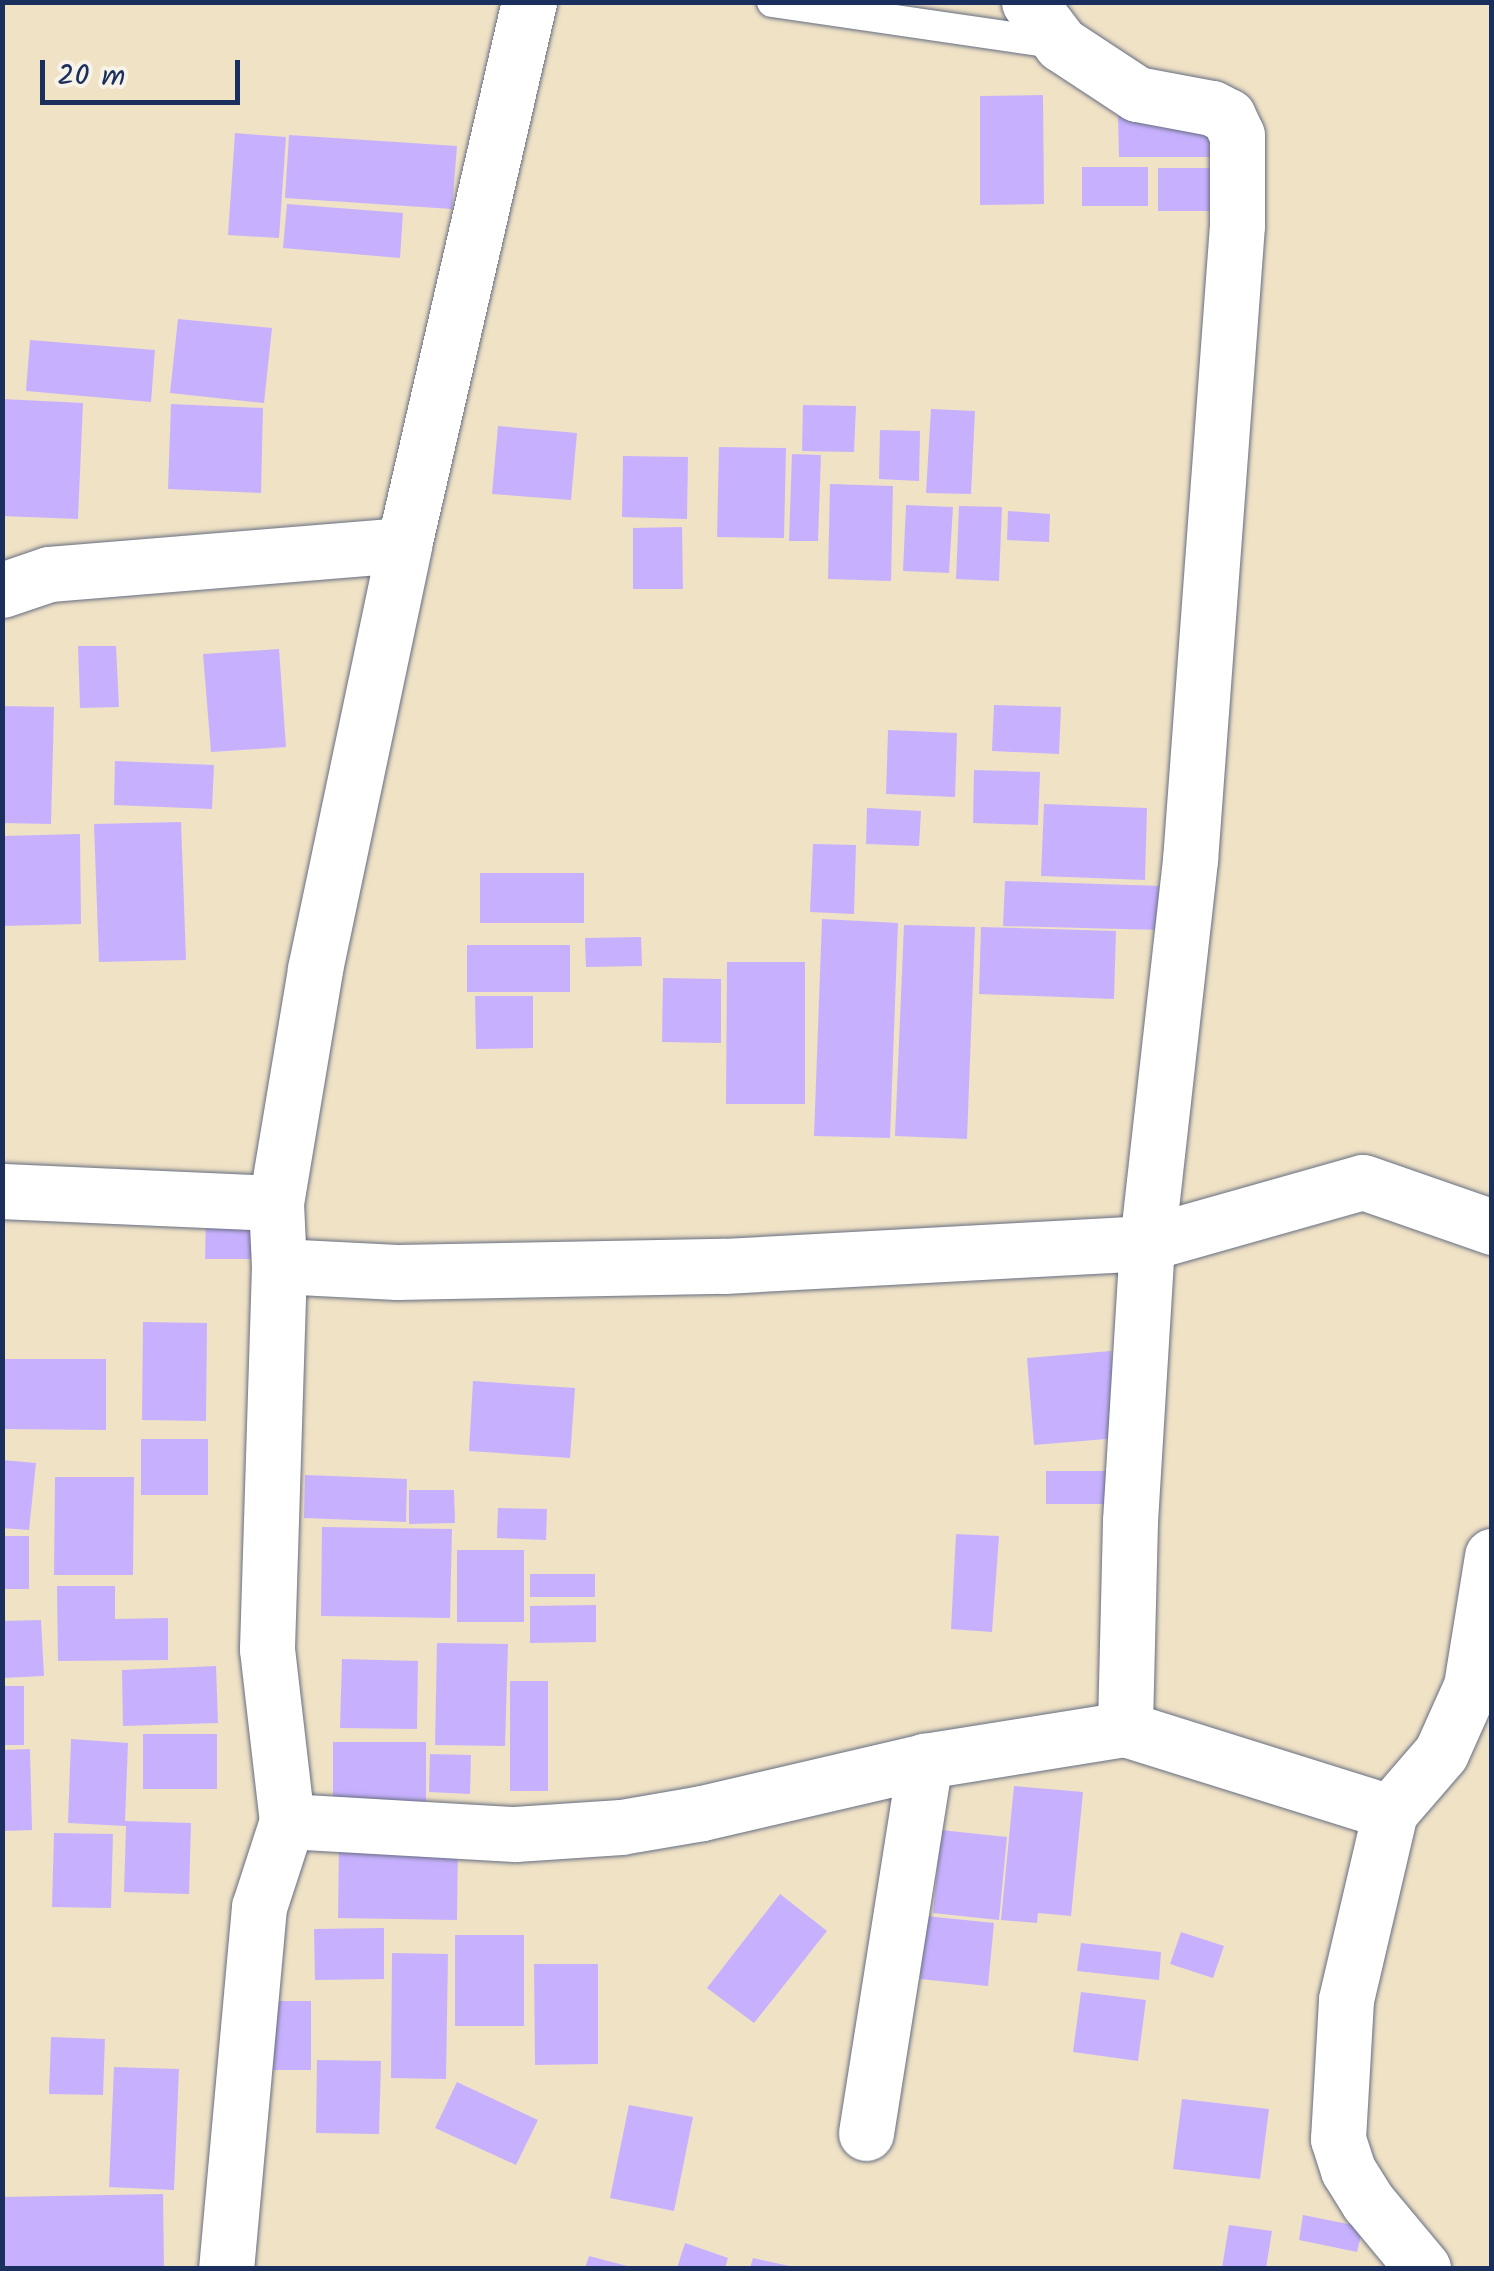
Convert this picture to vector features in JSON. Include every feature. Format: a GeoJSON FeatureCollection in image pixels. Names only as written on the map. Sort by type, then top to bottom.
{"type":"FeatureCollection","features":[{"type":"Feature","properties":{"kind":"street"},"geometry":{"type":"LineString","coordinates":[[226,2268],[258,1908],[287,1821],[267,1649],[280,1266],[276,1203],[315,969],[404,544],[528,2]]}},
{"type":"Feature","properties":{"kind":"street"},"geometry":{"type":"LineString","coordinates":[[1045,23],[1137,94],[1212,108],[1228,116],[1237,134],[1237,225],[1190,860],[1147,1243],[1130,1520],[1125,1730]]}},
{"type":"Feature","properties":{"kind":"street"},"geometry":{"type":"LineString","coordinates":[[2,590],[49,574],[404,544]]}},
{"type":"Feature","properties":{"kind":"street"},"geometry":{"type":"LineString","coordinates":[[280,1266],[397,1272],[724,1266],[1147,1243],[1363,1182],[1492,1227]]}},
{"type":"Feature","properties":{"kind":"street"},"geometry":{"type":"LineString","coordinates":[[2,1191],[276,1203]]}},
{"type":"Feature","properties":{"kind":"street"},"geometry":{"type":"LineString","coordinates":[[1424,2268],[1368,2202],[1348,2170],[1338,2140],[1346,2000],[1390,1812],[1441,1753],[1471,1686],[1492,1556]]}},
{"type":"Feature","properties":{"kind":"street"},"geometry":{"type":"LineString","coordinates":[[287,1821],[515,1834],[621,1827],[702,1814],[925,1762],[1125,1730],[1390,1812]]}},
{"type":"Feature","properties":{"kind":"street"},"geometry":{"type":"LineString","coordinates":[[866,2133],[925,1762]]}},
{"type":"Feature","properties":{"kind":"lane"},"geometry":{"type":"LineString","coordinates":[[772,2],[1045,23]]}},
{"type":"Feature","properties":{"kind":"building"},"geometry":{"type":"Polygon","coordinates":[[[1043,95],[1044,204],[980,205],[980,96],[1043,95]]]}},
{"type":"Feature","properties":{"kind":"building"},"geometry":{"type":"Polygon","coordinates":[[[1118,116],[1213,116],[1213,157],[1119,157],[1118,116]]]}},
{"type":"Feature","properties":{"kind":"building"},"geometry":{"type":"Polygon","coordinates":[[[235,133],[286,137],[279,238],[228,235],[235,133]]]}},
{"type":"Feature","properties":{"kind":"building"},"geometry":{"type":"Polygon","coordinates":[[[289,135],[457,146],[452,209],[285,198],[289,135]]]}},
{"type":"Feature","properties":{"kind":"building"},"geometry":{"type":"Polygon","coordinates":[[[1082,167],[1148,167],[1148,206],[1082,206],[1082,167]]]}},
{"type":"Feature","properties":{"kind":"building"},"geometry":{"type":"Polygon","coordinates":[[[1158,168],[1217,168],[1217,211],[1158,211],[1158,168]]]}},
{"type":"Feature","properties":{"kind":"building"},"geometry":{"type":"Polygon","coordinates":[[[287,204],[403,213],[400,258],[283,248],[287,204]]]}},
{"type":"Feature","properties":{"kind":"building"},"geometry":{"type":"Polygon","coordinates":[[[178,319],[272,328],[264,403],[170,393],[178,319]]]}},
{"type":"Feature","properties":{"kind":"building"},"geometry":{"type":"Polygon","coordinates":[[[30,340],[155,350],[151,402],[26,391],[30,340]]]}},
{"type":"Feature","properties":{"kind":"building"},"geometry":{"type":"Polygon","coordinates":[[[2,399],[83,403],[78,519],[2,516],[2,399]]]}},
{"type":"Feature","properties":{"kind":"building"},"geometry":{"type":"Polygon","coordinates":[[[171,404],[263,408],[261,493],[168,489],[171,404]]]}},
{"type":"Feature","properties":{"kind":"building"},"geometry":{"type":"Polygon","coordinates":[[[803,405],[856,406],[854,452],[802,451],[803,405]]]}},
{"type":"Feature","properties":{"kind":"building"},"geometry":{"type":"Polygon","coordinates":[[[931,409],[975,411],[971,494],[926,493],[931,409]]]}},
{"type":"Feature","properties":{"kind":"building"},"geometry":{"type":"Polygon","coordinates":[[[498,426],[577,433],[571,500],[492,494],[498,426]]]}},
{"type":"Feature","properties":{"kind":"building"},"geometry":{"type":"Polygon","coordinates":[[[880,430],[920,431],[919,481],[879,479],[880,430]]]}},
{"type":"Feature","properties":{"kind":"building"},"geometry":{"type":"Polygon","coordinates":[[[719,447],[786,448],[784,538],[717,537],[719,447]]]}},
{"type":"Feature","properties":{"kind":"building"},"geometry":{"type":"Polygon","coordinates":[[[792,454],[821,455],[818,541],[789,541],[792,454]]]}},
{"type":"Feature","properties":{"kind":"building"},"geometry":{"type":"Polygon","coordinates":[[[623,456],[688,457],[687,519],[622,517],[623,456]]]}},
{"type":"Feature","properties":{"kind":"building"},"geometry":{"type":"Polygon","coordinates":[[[830,484],[893,486],[891,581],[828,579],[830,484]]]}},
{"type":"Feature","properties":{"kind":"building"},"geometry":{"type":"Polygon","coordinates":[[[906,505],[953,507],[949,573],[903,571],[906,505]]]}},
{"type":"Feature","properties":{"kind":"building"},"geometry":{"type":"Polygon","coordinates":[[[959,506],[1002,507],[999,581],[956,579],[959,506]]]}},
{"type":"Feature","properties":{"kind":"building"},"geometry":{"type":"Polygon","coordinates":[[[1008,511],[1050,514],[1049,542],[1007,540],[1008,511]]]}},
{"type":"Feature","properties":{"kind":"building"},"geometry":{"type":"Polygon","coordinates":[[[682,527],[683,589],[633,589],[633,528],[682,527]]]}},
{"type":"Feature","properties":{"kind":"building"},"geometry":{"type":"Polygon","coordinates":[[[78,646],[116,646],[119,707],[80,708],[78,646]]]}},
{"type":"Feature","properties":{"kind":"building"},"geometry":{"type":"Polygon","coordinates":[[[279,649],[286,747],[211,752],[203,654],[279,649]]]}},
{"type":"Feature","properties":{"kind":"building"},"geometry":{"type":"Polygon","coordinates":[[[994,705],[1061,707],[1059,754],[992,751],[994,705]]]}},
{"type":"Feature","properties":{"kind":"building"},"geometry":{"type":"Polygon","coordinates":[[[2,706],[54,707],[51,824],[2,823],[2,706]]]}},
{"type":"Feature","properties":{"kind":"building"},"geometry":{"type":"Polygon","coordinates":[[[888,730],[957,733],[955,797],[886,794],[888,730]]]}},
{"type":"Feature","properties":{"kind":"building"},"geometry":{"type":"Polygon","coordinates":[[[115,761],[214,765],[212,809],[114,805],[115,761]]]}},
{"type":"Feature","properties":{"kind":"building"},"geometry":{"type":"Polygon","coordinates":[[[974,770],[1040,772],[1038,825],[973,823],[974,770]]]}},
{"type":"Feature","properties":{"kind":"building"},"geometry":{"type":"Polygon","coordinates":[[[1044,804],[1147,808],[1145,880],[1041,876],[1044,804]]]}},
{"type":"Feature","properties":{"kind":"building"},"geometry":{"type":"Polygon","coordinates":[[[867,808],[921,811],[919,846],[866,844],[867,808]]]}},
{"type":"Feature","properties":{"kind":"building"},"geometry":{"type":"Polygon","coordinates":[[[181,822],[186,960],[99,962],[94,824],[181,822]]]}},
{"type":"Feature","properties":{"kind":"building"},"geometry":{"type":"Polygon","coordinates":[[[80,834],[81,924],[2,926],[2,836],[80,834]]]}},
{"type":"Feature","properties":{"kind":"building"},"geometry":{"type":"Polygon","coordinates":[[[813,844],[856,845],[854,914],[810,912],[813,844]]]}},
{"type":"Feature","properties":{"kind":"building"},"geometry":{"type":"Polygon","coordinates":[[[480,873],[584,873],[584,923],[480,923],[480,873]]]}},
{"type":"Feature","properties":{"kind":"building"},"geometry":{"type":"Polygon","coordinates":[[[1005,881],[1162,886],[1161,930],[1003,926],[1005,881]]]}},
{"type":"Feature","properties":{"kind":"building"},"geometry":{"type":"Polygon","coordinates":[[[822,919],[898,923],[890,1138],[814,1136],[822,919]]]}},
{"type":"Feature","properties":{"kind":"building"},"geometry":{"type":"Polygon","coordinates":[[[904,925],[975,927],[967,1139],[895,1136],[904,925]]]}},
{"type":"Feature","properties":{"kind":"building"},"geometry":{"type":"Polygon","coordinates":[[[981,927],[1116,931],[1114,999],[979,994],[981,927]]]}},
{"type":"Feature","properties":{"kind":"building"},"geometry":{"type":"Polygon","coordinates":[[[641,937],[642,966],[586,967],[585,938],[641,937]]]}},
{"type":"Feature","properties":{"kind":"building"},"geometry":{"type":"Polygon","coordinates":[[[467,945],[570,945],[570,992],[467,992],[467,945]]]}},
{"type":"Feature","properties":{"kind":"building"},"geometry":{"type":"Polygon","coordinates":[[[727,962],[805,962],[805,1104],[726,1104],[727,962]]]}},
{"type":"Feature","properties":{"kind":"building"},"geometry":{"type":"Polygon","coordinates":[[[663,978],[721,979],[721,1043],[662,1042],[663,978]]]}},
{"type":"Feature","properties":{"kind":"building"},"geometry":{"type":"Polygon","coordinates":[[[475,996],[533,996],[533,1048],[476,1049],[475,996]]]}},
{"type":"Feature","properties":{"kind":"building"},"geometry":{"type":"Polygon","coordinates":[[[206,1214],[260,1215],[259,1259],[205,1259],[206,1214]]]}},
{"type":"Feature","properties":{"kind":"building"},"geometry":{"type":"Polygon","coordinates":[[[143,1322],[207,1323],[206,1421],[142,1420],[143,1322]]]}},
{"type":"Feature","properties":{"kind":"building"},"geometry":{"type":"Polygon","coordinates":[[[1111,1351],[1118,1438],[1034,1445],[1027,1358],[1111,1351]]]}},
{"type":"Feature","properties":{"kind":"building"},"geometry":{"type":"Polygon","coordinates":[[[2,1359],[106,1359],[106,1430],[2,1429],[2,1359]]]}},
{"type":"Feature","properties":{"kind":"building"},"geometry":{"type":"Polygon","coordinates":[[[473,1381],[575,1388],[570,1458],[469,1451],[473,1381]]]}},
{"type":"Feature","properties":{"kind":"building"},"geometry":{"type":"Polygon","coordinates":[[[141,1439],[208,1439],[208,1495],[141,1495],[141,1439]]]}},
{"type":"Feature","properties":{"kind":"building"},"geometry":{"type":"Polygon","coordinates":[[[2,1460],[36,1463],[29,1530],[2,1528],[2,1460]]]}},
{"type":"Feature","properties":{"kind":"building"},"geometry":{"type":"Polygon","coordinates":[[[1046,1471],[1116,1471],[1116,1504],[1046,1504],[1046,1471]]]}},
{"type":"Feature","properties":{"kind":"building"},"geometry":{"type":"Polygon","coordinates":[[[305,1475],[407,1479],[406,1522],[304,1518],[305,1475]]]}},
{"type":"Feature","properties":{"kind":"building"},"geometry":{"type":"Polygon","coordinates":[[[55,1477],[134,1477],[133,1575],[54,1575],[55,1477]]]}},
{"type":"Feature","properties":{"kind":"building"},"geometry":{"type":"Polygon","coordinates":[[[409,1490],[454,1490],[455,1523],[409,1524],[409,1490]]]}},
{"type":"Feature","properties":{"kind":"building"},"geometry":{"type":"Polygon","coordinates":[[[498,1508],[547,1509],[546,1540],[497,1538],[498,1508]]]}},
{"type":"Feature","properties":{"kind":"building"},"geometry":{"type":"Polygon","coordinates":[[[322,1527],[452,1529],[450,1618],[321,1616],[322,1527]]]}},
{"type":"Feature","properties":{"kind":"building"},"geometry":{"type":"Polygon","coordinates":[[[956,1534],[999,1536],[992,1632],[951,1629],[956,1534]]]}},
{"type":"Feature","properties":{"kind":"building"},"geometry":{"type":"Polygon","coordinates":[[[2,1536],[29,1536],[29,1589],[2,1589],[2,1536]]]}},
{"type":"Feature","properties":{"kind":"building"},"geometry":{"type":"Polygon","coordinates":[[[457,1550],[524,1550],[524,1622],[457,1622],[457,1550]]]}},
{"type":"Feature","properties":{"kind":"building"},"geometry":{"type":"Polygon","coordinates":[[[530,1574],[595,1574],[595,1597],[530,1597],[530,1574]]]}},
{"type":"Feature","properties":{"kind":"building"},"geometry":{"type":"Polygon","coordinates":[[[57,1586],[115,1586],[115,1619],[168,1618],[168,1660],[58,1661],[57,1586]]]}},
{"type":"Feature","properties":{"kind":"building"},"geometry":{"type":"Polygon","coordinates":[[[596,1605],[596,1642],[530,1643],[530,1606],[596,1605]]]}},
{"type":"Feature","properties":{"kind":"building"},"geometry":{"type":"Polygon","coordinates":[[[41,1620],[44,1676],[2,1678],[2,1621],[41,1620]]]}},
{"type":"Feature","properties":{"kind":"building"},"geometry":{"type":"Polygon","coordinates":[[[437,1643],[508,1644],[505,1746],[435,1745],[437,1643]]]}},
{"type":"Feature","properties":{"kind":"building"},"geometry":{"type":"Polygon","coordinates":[[[342,1659],[418,1661],[417,1729],[340,1728],[342,1659]]]}},
{"type":"Feature","properties":{"kind":"building"},"geometry":{"type":"Polygon","coordinates":[[[216,1666],[218,1723],[123,1726],[122,1670],[216,1666]]]}},
{"type":"Feature","properties":{"kind":"building"},"geometry":{"type":"Polygon","coordinates":[[[510,1681],[548,1681],[548,1791],[510,1791],[510,1681]]]}},
{"type":"Feature","properties":{"kind":"building"},"geometry":{"type":"Polygon","coordinates":[[[2,1686],[24,1686],[24,1745],[2,1745],[2,1686]]]}},
{"type":"Feature","properties":{"kind":"building"},"geometry":{"type":"Polygon","coordinates":[[[143,1734],[217,1734],[217,1789],[143,1789],[143,1734]]]}},
{"type":"Feature","properties":{"kind":"building"},"geometry":{"type":"Polygon","coordinates":[[[71,1739],[128,1743],[125,1821],[191,1823],[189,1894],[124,1892],[126,1826],[68,1823],[71,1739]]]}},
{"type":"Feature","properties":{"kind":"building"},"geometry":{"type":"Polygon","coordinates":[[[333,1742],[426,1742],[426,1816],[333,1816],[333,1742]]]}},
{"type":"Feature","properties":{"kind":"building"},"geometry":{"type":"Polygon","coordinates":[[[30,1749],[32,1830],[2,1831],[2,1750],[30,1749]]]}},
{"type":"Feature","properties":{"kind":"building"},"geometry":{"type":"Polygon","coordinates":[[[430,1754],[471,1755],[470,1794],[429,1792],[430,1754]]]}},
{"type":"Feature","properties":{"kind":"building"},"geometry":{"type":"Polygon","coordinates":[[[1014,1786],[1083,1792],[1071,1916],[1038,1913],[1037,1923],[1001,1920],[1014,1786]]]}},
{"type":"Feature","properties":{"kind":"building"},"geometry":{"type":"Polygon","coordinates":[[[941,1830],[1007,1837],[999,1920],[933,1913],[941,1830]]]}},
{"type":"Feature","properties":{"kind":"building"},"geometry":{"type":"Polygon","coordinates":[[[54,1833],[113,1834],[111,1908],[52,1907],[54,1833]]]}},
{"type":"Feature","properties":{"kind":"building"},"geometry":{"type":"Polygon","coordinates":[[[339,1842],[458,1843],[457,1920],[338,1918],[339,1842]]]}},
{"type":"Feature","properties":{"kind":"building"},"geometry":{"type":"Polygon","coordinates":[[[780,1894],[827,1931],[754,2023],[707,1988],[780,1894]]]}},
{"type":"Feature","properties":{"kind":"building"},"geometry":{"type":"Polygon","coordinates":[[[926,1916],[994,1923],[988,1986],[920,1979],[926,1916]]]}},
{"type":"Feature","properties":{"kind":"building"},"geometry":{"type":"Polygon","coordinates":[[[384,1928],[384,1979],[315,1980],[314,1929],[384,1928]]]}},
{"type":"Feature","properties":{"kind":"building"},"geometry":{"type":"Polygon","coordinates":[[[1181,1932],[1224,1946],[1213,1978],[1170,1964],[1181,1932]]]}},
{"type":"Feature","properties":{"kind":"building"},"geometry":{"type":"Polygon","coordinates":[[[455,1935],[524,1935],[524,2026],[455,2026],[455,1935]]]}},
{"type":"Feature","properties":{"kind":"building"},"geometry":{"type":"Polygon","coordinates":[[[1081,1943],[1161,1952],[1159,1980],[1077,1971],[1081,1943]]]}},
{"type":"Feature","properties":{"kind":"building"},"geometry":{"type":"Polygon","coordinates":[[[392,1953],[448,1954],[446,2079],[391,2078],[392,1953]]]}},
{"type":"Feature","properties":{"kind":"building"},"geometry":{"type":"Polygon","coordinates":[[[534,1964],[598,1964],[598,2064],[535,2065],[534,1964]]]}},
{"type":"Feature","properties":{"kind":"building"},"geometry":{"type":"Polygon","coordinates":[[[1081,1992],[1146,2000],[1138,2061],[1073,2052],[1081,1992]]]}},
{"type":"Feature","properties":{"kind":"building"},"geometry":{"type":"Polygon","coordinates":[[[266,2001],[311,2001],[311,2070],[266,2070],[266,2001]]]}},
{"type":"Feature","properties":{"kind":"building"},"geometry":{"type":"Polygon","coordinates":[[[51,2037],[105,2039],[103,2095],[49,2094],[51,2037]]]}},
{"type":"Feature","properties":{"kind":"building"},"geometry":{"type":"Polygon","coordinates":[[[317,2060],[381,2061],[379,2134],[316,2133],[317,2060]]]}},
{"type":"Feature","properties":{"kind":"building"},"geometry":{"type":"Polygon","coordinates":[[[114,2067],[179,2069],[174,2190],[109,2187],[114,2067]]]}},
{"type":"Feature","properties":{"kind":"building"},"geometry":{"type":"Polygon","coordinates":[[[457,2082],[538,2120],[516,2165],[435,2128],[457,2082]]]}},
{"type":"Feature","properties":{"kind":"building"},"geometry":{"type":"Polygon","coordinates":[[[1182,2099],[1269,2109],[1260,2179],[1173,2169],[1182,2099]]]}},
{"type":"Feature","properties":{"kind":"building"},"geometry":{"type":"Polygon","coordinates":[[[629,2105],[693,2117],[674,2211],[610,2198],[629,2105]]]}},
{"type":"Feature","properties":{"kind":"building"},"geometry":{"type":"Polygon","coordinates":[[[163,2194],[164,2268],[2,2268],[2,2197],[163,2194]]]}},
{"type":"Feature","properties":{"kind":"building"},"geometry":{"type":"Polygon","coordinates":[[[1303,2215],[1363,2227],[1357,2252],[1299,2240],[1303,2215]]]}},
{"type":"Feature","properties":{"kind":"building"},"geometry":{"type":"Polygon","coordinates":[[[1229,2225],[1272,2231],[1266,2268],[1222,2268],[1229,2225]]]}},
{"type":"Feature","properties":{"kind":"building"},"geometry":{"type":"Polygon","coordinates":[[[685,2243],[728,2258],[725,2268],[677,2268],[685,2243]]]}},
{"type":"Feature","properties":{"kind":"building"},"geometry":{"type":"Polygon","coordinates":[[[589,2256],[631,2267],[631,2268],[585,2268],[589,2256]]]}},
{"type":"Feature","properties":{"kind":"building"},"geometry":{"type":"Polygon","coordinates":[[[753,2258],[794,2267],[750,2268],[753,2258]]]}}]}
